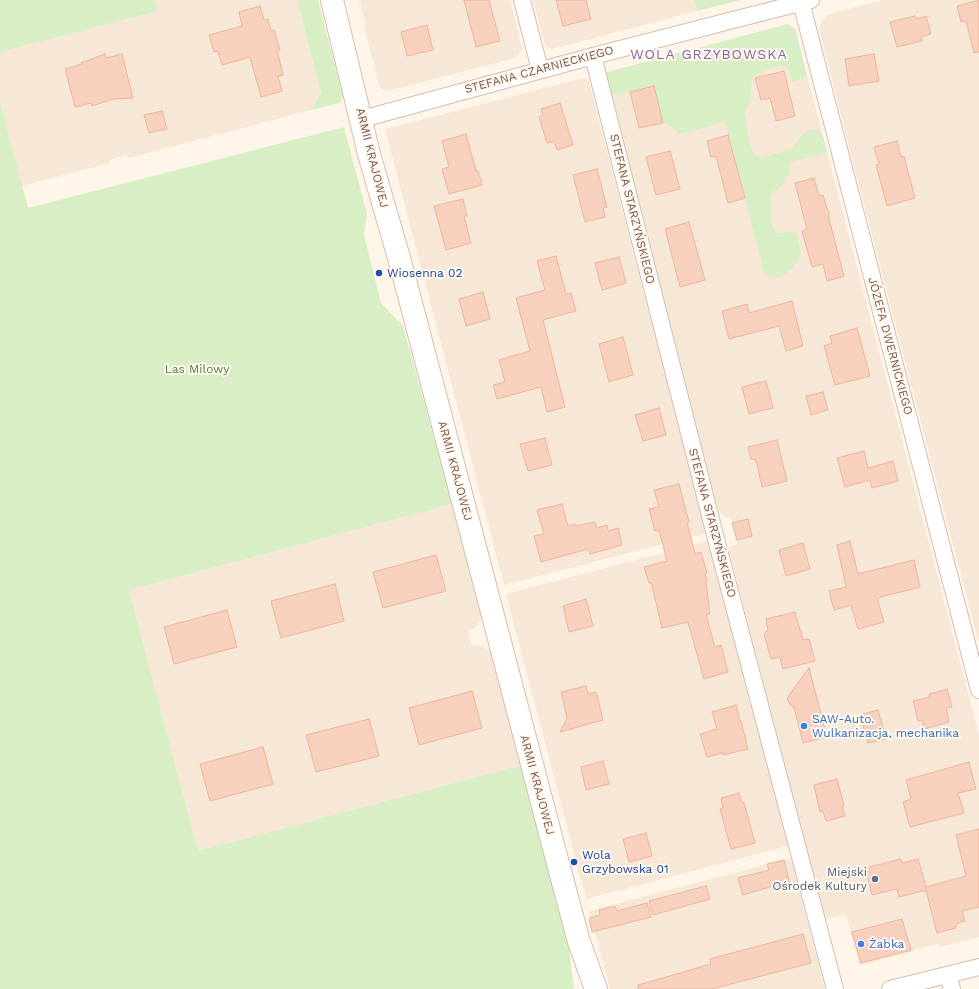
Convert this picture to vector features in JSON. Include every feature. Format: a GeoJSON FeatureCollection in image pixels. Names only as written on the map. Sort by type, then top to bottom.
{"type":"FeatureCollection","features":[{"type":"Feature","properties":{"kind":"street","name":"ARMII KRAJOWEJ"},"geometry":{"type":"LineString","coordinates":[[332,0],[370,154],[403,273],[579,942],[596,989]]}},
{"type":"Feature","properties":{"kind":"street"},"geometry":{"type":"LineString","coordinates":[[522,0],[540,70]]}},
{"type":"Feature","properties":{"kind":"street","name":"STEFANA CZARNIECKIEGO"},"geometry":{"type":"LineString","coordinates":[[362,119],[540,70],[806,1]]}},
{"type":"Feature","properties":{"kind":"street","name":"JÓZEFA DWERNICKIEGO"},"geometry":{"type":"LineString","coordinates":[[806,1],[979,690]]}},
{"type":"Feature","properties":{"kind":"street","name":"STEFANA STARZYŃSKIEGO"},"geometry":{"type":"LineString","coordinates":[[593,56],[715,535],[835,989]]}},
{"type":"Feature","properties":{"kind":"street","name":"ARMII KRAJOWEJ"},"geometry":{"type":"LineString","coordinates":[[579,942],[582,989]]}},
{"type":"Feature","properties":{"kind":"street"},"geometry":{"type":"LineString","coordinates":[[890,989],[950,982],[979,967]]}},
{"type":"Feature","properties":{"kind":"shaded area"},"geometry":{"type":"Polygon","coordinates":[[[155,0],[297,0],[321,93],[311,110],[129,158],[126,155],[110,160],[109,163],[22,186],[0,101],[0,52],[158,11],[155,0]]]}},
{"type":"Feature","properties":{"kind":"shaded area"},"geometry":{"type":"Polygon","coordinates":[[[359,0],[510,0],[522,49],[516,58],[387,91],[380,88],[359,0]]]}},
{"type":"Feature","properties":{"kind":"shaded area"},"geometry":{"type":"Polygon","coordinates":[[[533,0],[694,0],[697,11],[552,49],[545,45],[533,0]]]}},
{"type":"Feature","properties":{"kind":"shaded area"},"geometry":{"type":"Polygon","coordinates":[[[882,0],[979,0],[979,644],[819,28],[826,15],[882,0]]]}},
{"type":"Feature","properties":{"kind":"shaded area"},"geometry":{"type":"Polygon","coordinates":[[[788,24],[795,29],[979,735],[979,937],[940,947],[939,944],[914,949],[914,951],[859,965],[846,914],[824,920],[728,547],[737,544],[731,517],[726,518],[718,510],[604,73],[788,24]]]}},
{"type":"Feature","properties":{"kind":"shaded area"},"geometry":{"type":"Polygon","coordinates":[[[584,78],[589,82],[706,533],[504,585],[385,129],[584,78]]]}},
{"type":"Feature","properties":{"kind":"shaded area"},"geometry":{"type":"Polygon","coordinates":[[[452,504],[482,617],[476,628],[468,630],[470,640],[472,646],[480,645],[491,651],[522,765],[198,851],[129,590],[452,504]]]}},
{"type":"Feature","properties":{"kind":"shaded area"},"geometry":{"type":"Polygon","coordinates":[[[708,541],[788,846],[586,899],[506,594],[708,541]]]}},
{"type":"Feature","properties":{"kind":"shaded area"},"geometry":{"type":"Polygon","coordinates":[[[791,858],[825,989],[610,989],[589,911],[791,858]]]}},
{"type":"Feature","properties":{"kind":"green space"},"geometry":{"type":"Polygon","coordinates":[[[0,0],[155,0],[158,11],[0,52],[0,0]]]}},
{"type":"Feature","properties":{"kind":"green space"},"geometry":{"type":"Polygon","coordinates":[[[297,0],[318,0],[343,96],[340,103],[311,110],[321,93],[297,0]]]}},
{"type":"Feature","properties":{"kind":"green space"},"geometry":{"type":"Polygon","coordinates":[[[694,0],[741,0],[697,11],[694,0]]]}},
{"type":"Feature","properties":{"kind":"green space"},"geometry":{"type":"Polygon","coordinates":[[[788,24],[795,29],[807,76],[793,82],[787,67],[781,65],[760,71],[752,78],[751,101],[744,113],[750,146],[755,155],[762,158],[791,149],[803,134],[809,130],[816,130],[821,131],[828,153],[790,163],[789,174],[782,185],[773,192],[770,199],[771,222],[775,233],[796,232],[801,252],[800,257],[791,270],[778,278],[765,276],[725,122],[679,134],[673,127],[663,123],[654,86],[614,94],[609,92],[604,73],[788,24]]]}},
{"type":"Feature","properties":{"kind":"green space","name":"Las Milowy"},"geometry":{"type":"Polygon","coordinates":[[[0,101],[28,208],[344,127],[367,214],[364,235],[381,303],[403,326],[452,504],[129,590],[198,851],[522,765],[569,949],[574,989],[0,989],[0,101]]]}},
{"type":"Feature","properties":{"kind":"building"},"geometry":{"type":"Polygon","coordinates":[[[464,0],[489,0],[500,41],[476,47],[464,0]]]}},
{"type":"Feature","properties":{"kind":"building"},"geometry":{"type":"Polygon","coordinates":[[[556,0],[586,0],[591,19],[563,26],[556,0]]]}},
{"type":"Feature","properties":{"kind":"building"},"geometry":{"type":"Polygon","coordinates":[[[979,0],[979,52],[974,53],[966,21],[961,22],[957,6],[979,0]]]}},
{"type":"Feature","properties":{"kind":"building"},"geometry":{"type":"Polygon","coordinates":[[[260,6],[264,20],[268,19],[271,31],[274,30],[280,50],[277,50],[283,75],[278,76],[282,91],[261,97],[250,57],[222,65],[218,51],[214,52],[209,35],[242,26],[239,12],[260,6]]]}},
{"type":"Feature","properties":{"kind":"building"},"geometry":{"type":"Polygon","coordinates":[[[915,16],[916,19],[926,16],[931,34],[921,37],[922,41],[897,47],[890,22],[915,16]]]}},
{"type":"Feature","properties":{"kind":"building"},"geometry":{"type":"Polygon","coordinates":[[[427,25],[433,50],[407,56],[401,32],[427,25]]]}},
{"type":"Feature","properties":{"kind":"building"},"geometry":{"type":"Polygon","coordinates":[[[105,54],[106,58],[122,54],[133,98],[113,99],[92,106],[91,103],[75,107],[65,69],[82,64],[81,63],[105,54]]]}},
{"type":"Feature","properties":{"kind":"building"},"geometry":{"type":"Polygon","coordinates":[[[874,54],[879,81],[849,86],[845,59],[874,54]]]}},
{"type":"Feature","properties":{"kind":"building"},"geometry":{"type":"Polygon","coordinates":[[[784,71],[795,116],[776,121],[770,98],[761,100],[755,78],[784,71]]]}},
{"type":"Feature","properties":{"kind":"building"},"geometry":{"type":"Polygon","coordinates":[[[654,86],[663,123],[639,128],[630,92],[654,86]]]}},
{"type":"Feature","properties":{"kind":"building"},"geometry":{"type":"Polygon","coordinates":[[[560,103],[573,145],[557,150],[554,141],[547,143],[539,117],[543,115],[541,109],[560,103]]]}},
{"type":"Feature","properties":{"kind":"building"},"geometry":{"type":"Polygon","coordinates":[[[162,111],[167,129],[149,133],[144,115],[162,111]]]}},
{"type":"Feature","properties":{"kind":"building"},"geometry":{"type":"Polygon","coordinates":[[[466,134],[476,171],[478,171],[482,185],[449,194],[442,169],[449,167],[442,141],[466,134]]]}},
{"type":"Feature","properties":{"kind":"building"},"geometry":{"type":"Polygon","coordinates":[[[728,135],[745,198],[728,203],[716,156],[711,157],[707,141],[728,135]]]}},
{"type":"Feature","properties":{"kind":"building"},"geometry":{"type":"Polygon","coordinates":[[[897,141],[901,157],[904,156],[915,198],[887,206],[876,165],[879,164],[874,147],[897,141]]]}},
{"type":"Feature","properties":{"kind":"building"},"geometry":{"type":"Polygon","coordinates":[[[670,151],[680,189],[656,195],[646,157],[670,151]]]}},
{"type":"Feature","properties":{"kind":"building"},"geometry":{"type":"Polygon","coordinates":[[[597,169],[607,207],[603,208],[605,217],[585,222],[573,175],[597,169]]]}},
{"type":"Feature","properties":{"kind":"building"},"geometry":{"type":"Polygon","coordinates":[[[814,178],[819,196],[823,195],[829,212],[829,219],[844,276],[827,281],[823,264],[812,267],[802,231],[807,229],[795,183],[814,178]]]}},
{"type":"Feature","properties":{"kind":"building"},"geometry":{"type":"Polygon","coordinates":[[[463,199],[467,216],[464,216],[471,243],[446,250],[434,206],[463,199]]]}},
{"type":"Feature","properties":{"kind":"building"},"geometry":{"type":"Polygon","coordinates":[[[689,222],[705,280],[680,287],[665,229],[689,222]]]}},
{"type":"Feature","properties":{"kind":"building"},"geometry":{"type":"Polygon","coordinates":[[[556,256],[566,294],[571,293],[576,311],[543,320],[565,407],[547,412],[541,387],[497,399],[493,385],[505,382],[499,360],[530,351],[516,298],[545,290],[537,261],[556,256]]]}},
{"type":"Feature","properties":{"kind":"building"},"geometry":{"type":"Polygon","coordinates":[[[619,257],[626,283],[602,290],[595,263],[619,257]]]}},
{"type":"Feature","properties":{"kind":"building"},"geometry":{"type":"Polygon","coordinates":[[[483,292],[490,319],[466,326],[459,299],[483,292]]]}},
{"type":"Feature","properties":{"kind":"building"},"geometry":{"type":"Polygon","coordinates":[[[792,301],[803,346],[786,351],[779,326],[729,339],[722,311],[747,304],[749,313],[792,301]]]}},
{"type":"Feature","properties":{"kind":"building"},"geometry":{"type":"Polygon","coordinates":[[[857,328],[870,376],[835,385],[824,346],[832,343],[830,336],[857,328]]]}},
{"type":"Feature","properties":{"kind":"building"},"geometry":{"type":"Polygon","coordinates":[[[623,337],[633,375],[609,382],[599,344],[623,337]]]}},
{"type":"Feature","properties":{"kind":"building"},"geometry":{"type":"Polygon","coordinates":[[[766,381],[773,408],[749,414],[742,387],[766,381]]]}},
{"type":"Feature","properties":{"kind":"building"},"geometry":{"type":"Polygon","coordinates":[[[823,392],[828,410],[811,415],[806,396],[823,392]]]}},
{"type":"Feature","properties":{"kind":"building"},"geometry":{"type":"Polygon","coordinates":[[[659,408],[666,435],[643,441],[635,415],[659,408]]]}},
{"type":"Feature","properties":{"kind":"building"},"geometry":{"type":"Polygon","coordinates":[[[545,438],[552,465],[528,471],[520,444],[545,438]]]}},
{"type":"Feature","properties":{"kind":"building"},"geometry":{"type":"Polygon","coordinates":[[[777,440],[787,481],[762,487],[756,460],[751,459],[748,447],[777,440]]]}},
{"type":"Feature","properties":{"kind":"building"},"geometry":{"type":"Polygon","coordinates":[[[864,451],[868,468],[893,461],[898,481],[872,488],[870,480],[845,487],[837,458],[864,451]]]}},
{"type":"Feature","properties":{"kind":"building"},"geometry":{"type":"Polygon","coordinates":[[[679,484],[689,522],[687,523],[695,554],[701,552],[707,573],[705,574],[710,614],[706,615],[715,647],[721,645],[728,672],[704,679],[688,622],[662,628],[651,582],[649,583],[644,567],[667,561],[659,530],[655,531],[649,509],[659,507],[654,490],[679,484]]]}},
{"type":"Feature","properties":{"kind":"building"},"geometry":{"type":"Polygon","coordinates":[[[562,504],[568,526],[595,522],[596,528],[607,525],[608,531],[618,528],[622,545],[590,554],[588,549],[541,562],[534,536],[544,534],[537,510],[562,504]]]}},
{"type":"Feature","properties":{"kind":"building"},"geometry":{"type":"Polygon","coordinates":[[[748,519],[752,536],[737,540],[732,523],[748,519]]]}},
{"type":"Feature","properties":{"kind":"building"},"geometry":{"type":"Polygon","coordinates":[[[850,541],[858,574],[914,560],[920,587],[877,598],[884,622],[858,629],[851,605],[834,610],[829,591],[846,587],[837,545],[850,541]]]}},
{"type":"Feature","properties":{"kind":"building"},"geometry":{"type":"Polygon","coordinates":[[[803,543],[810,569],[786,576],[779,550],[803,543]]]}},
{"type":"Feature","properties":{"kind":"building"},"geometry":{"type":"Polygon","coordinates":[[[436,555],[446,591],[383,608],[373,572],[436,555]]]}},
{"type":"Feature","properties":{"kind":"building"},"geometry":{"type":"Polygon","coordinates":[[[335,584],[344,621],[281,638],[271,601],[335,584]]]}},
{"type":"Feature","properties":{"kind":"building"},"geometry":{"type":"Polygon","coordinates":[[[586,599],[593,626],[569,632],[563,606],[586,599]]]}},
{"type":"Feature","properties":{"kind":"building"},"geometry":{"type":"Polygon","coordinates":[[[227,610],[237,647],[174,664],[164,627],[227,610]]]}},
{"type":"Feature","properties":{"kind":"building"},"geometry":{"type":"Polygon","coordinates":[[[795,612],[803,640],[809,639],[815,661],[783,669],[780,657],[771,659],[764,634],[768,630],[766,619],[795,612]]]}},
{"type":"Feature","properties":{"kind":"building"},"geometry":{"type":"Polygon","coordinates":[[[809,668],[827,737],[803,743],[794,707],[790,705],[787,698],[809,668]]]}},
{"type":"Feature","properties":{"kind":"building"},"geometry":{"type":"Polygon","coordinates":[[[586,686],[588,694],[596,692],[603,720],[560,732],[567,718],[561,692],[586,686]]]}},
{"type":"Feature","properties":{"kind":"building"},"geometry":{"type":"Polygon","coordinates":[[[947,689],[952,707],[946,708],[949,722],[924,729],[922,720],[918,721],[913,701],[930,697],[929,694],[947,689]]]}},
{"type":"Feature","properties":{"kind":"building"},"geometry":{"type":"Polygon","coordinates":[[[472,691],[482,728],[419,745],[409,708],[472,691]]]}},
{"type":"Feature","properties":{"kind":"building"},"geometry":{"type":"Polygon","coordinates":[[[736,705],[748,749],[707,757],[700,734],[717,729],[712,712],[736,705]]]}},
{"type":"Feature","properties":{"kind":"building"},"geometry":{"type":"Polygon","coordinates":[[[878,710],[886,739],[868,743],[860,715],[878,710]]]}},
{"type":"Feature","properties":{"kind":"building"},"geometry":{"type":"Polygon","coordinates":[[[369,719],[379,756],[316,772],[306,735],[369,719]]]}},
{"type":"Feature","properties":{"kind":"building"},"geometry":{"type":"Polygon","coordinates":[[[263,747],[273,784],[210,801],[200,764],[263,747]]]}},
{"type":"Feature","properties":{"kind":"building"},"geometry":{"type":"Polygon","coordinates":[[[603,761],[609,784],[586,790],[581,767],[603,761]]]}},
{"type":"Feature","properties":{"kind":"building"},"geometry":{"type":"Polygon","coordinates":[[[969,762],[976,789],[958,793],[964,813],[910,827],[903,802],[911,799],[906,780],[969,762]]]}},
{"type":"Feature","properties":{"kind":"building"},"geometry":{"type":"Polygon","coordinates":[[[837,779],[845,816],[826,821],[823,811],[820,812],[814,785],[837,779]]]}},
{"type":"Feature","properties":{"kind":"building"},"geometry":{"type":"Polygon","coordinates":[[[739,793],[742,803],[744,803],[755,843],[731,849],[720,809],[723,808],[721,798],[739,793]]]}},
{"type":"Feature","properties":{"kind":"building"},"geometry":{"type":"Polygon","coordinates":[[[979,829],[979,907],[962,911],[965,921],[956,924],[956,928],[937,933],[926,890],[899,897],[897,889],[872,895],[865,868],[901,859],[902,863],[918,859],[926,887],[966,876],[956,835],[979,829]]]}},
{"type":"Feature","properties":{"kind":"building"},"geometry":{"type":"Polygon","coordinates":[[[646,833],[652,856],[629,862],[623,839],[646,833]]]}},
{"type":"Feature","properties":{"kind":"building"},"geometry":{"type":"Polygon","coordinates":[[[784,860],[790,885],[774,889],[773,886],[743,895],[738,878],[769,870],[767,864],[784,860]]]}},
{"type":"Feature","properties":{"kind":"building"},"geometry":{"type":"Polygon","coordinates":[[[706,886],[710,899],[653,915],[649,901],[706,886]]]}},
{"type":"Feature","properties":{"kind":"building"},"geometry":{"type":"Polygon","coordinates":[[[647,903],[651,917],[592,932],[589,918],[600,915],[599,910],[615,906],[617,911],[647,903]]]}},
{"type":"Feature","properties":{"kind":"building"},"geometry":{"type":"Polygon","coordinates":[[[902,919],[911,950],[861,963],[852,932],[902,919]]]}},
{"type":"Feature","properties":{"kind":"building"},"geometry":{"type":"Polygon","coordinates":[[[803,934],[811,963],[712,989],[638,989],[638,985],[711,964],[710,959],[803,934]]]}},
{"type":"Feature","properties":{"kind":"place","name":"Wiosenna 02"},"geometry":{"type":"Point","coordinates":[379,273]}},
{"type":"Feature","properties":{"kind":"place","name":"SAW-Auto. Wulkanizacja, mechanika"},"geometry":{"type":"Point","coordinates":[804,726]}},
{"type":"Feature","properties":{"kind":"place","name":"Wola Grzybowska 01"},"geometry":{"type":"Point","coordinates":[574,862]}},
{"type":"Feature","properties":{"kind":"place","name":"Miejski Ośrodek Kultury"},"geometry":{"type":"Point","coordinates":[875,879]}},
{"type":"Feature","properties":{"kind":"place","name":"Żabka"},"geometry":{"type":"Point","coordinates":[861,944]}},
{"type":"Feature","properties":{"kind":"district","name":"WOLA GRZYBOWSKA"},"geometry":{"type":"Point","coordinates":[709,55]}}]}
